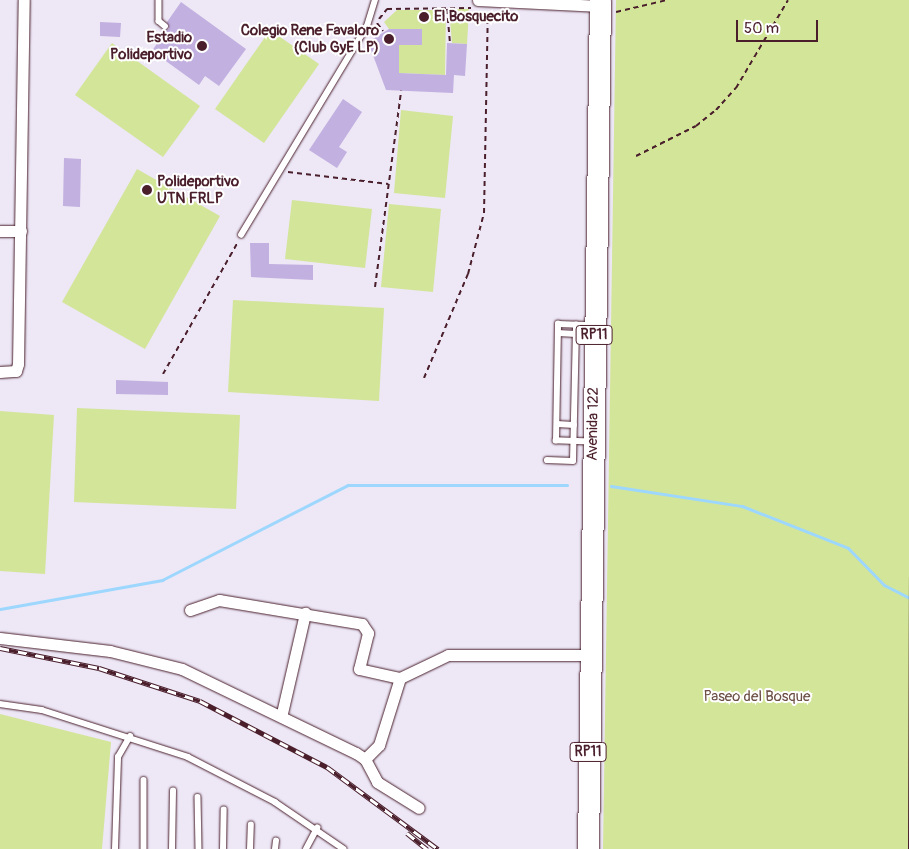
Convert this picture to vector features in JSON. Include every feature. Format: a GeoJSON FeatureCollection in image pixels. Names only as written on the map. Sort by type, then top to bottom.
{"type":"FeatureCollection","features":[{"type":"Feature","properties":{"kind":"highway","name":"Avenida 122"},"geometry":{"type":"LineString","coordinates":[[588,849],[589,655],[582,328],[600,7]]}},
{"type":"Feature","properties":{"kind":"street"},"geometry":{"type":"LineString","coordinates":[[0,372],[16,371],[22,231],[24,0]]}},
{"type":"Feature","properties":{"kind":"street"},"geometry":{"type":"LineString","coordinates":[[478,0],[600,7]]}},
{"type":"Feature","properties":{"kind":"street"},"geometry":{"type":"LineString","coordinates":[[0,231],[22,231]]}},
{"type":"Feature","properties":{"kind":"street"},"geometry":{"type":"LineString","coordinates":[[190,610],[219,600],[305,613],[366,626],[360,669],[400,678],[448,655],[589,655]]}},
{"type":"Feature","properties":{"kind":"street"},"geometry":{"type":"LineString","coordinates":[[282,713],[305,613]]}},
{"type":"Feature","properties":{"kind":"street"},"geometry":{"type":"LineString","coordinates":[[0,638],[36,639],[143,658],[182,669],[282,713],[365,759],[376,782],[419,808]]}},
{"type":"Feature","properties":{"kind":"street"},"geometry":{"type":"LineString","coordinates":[[365,759],[380,745],[400,678]]}},
{"type":"Feature","properties":{"kind":"lane"},"geometry":{"type":"LineString","coordinates":[[159,0],[159,20],[165,26]]}},
{"type":"Feature","properties":{"kind":"lane"},"geometry":{"type":"LineString","coordinates":[[242,235],[367,26],[375,0]]}},
{"type":"Feature","properties":{"kind":"lane"},"geometry":{"type":"LineString","coordinates":[[582,328],[558,324],[556,441],[583,441]]}},
{"type":"Feature","properties":{"kind":"lane"},"geometry":{"type":"LineString","coordinates":[[558,333],[582,328]]}},
{"type":"Feature","properties":{"kind":"lane"},"geometry":{"type":"LineString","coordinates":[[582,328],[574,425],[583,441]]}},
{"type":"Feature","properties":{"kind":"lane"},"geometry":{"type":"LineString","coordinates":[[557,424],[574,425]]}},
{"type":"Feature","properties":{"kind":"lane"},"geometry":{"type":"LineString","coordinates":[[547,460],[573,461],[583,441]]}},
{"type":"Feature","properties":{"kind":"lane"},"geometry":{"type":"LineString","coordinates":[[0,704],[42,710],[130,736],[227,775],[317,828],[344,849]]}},
{"type":"Feature","properties":{"kind":"lane"},"geometry":{"type":"LineString","coordinates":[[115,849],[118,757],[130,736]]}},
{"type":"Feature","properties":{"kind":"lane"},"geometry":{"type":"LineString","coordinates":[[144,780],[144,849]]}},
{"type":"Feature","properties":{"kind":"lane"},"geometry":{"type":"LineString","coordinates":[[172,849],[173,791]]}},
{"type":"Feature","properties":{"kind":"lane"},"geometry":{"type":"LineString","coordinates":[[198,797],[199,849]]}},
{"type":"Feature","properties":{"kind":"lane"},"geometry":{"type":"LineString","coordinates":[[222,849],[224,810]]}},
{"type":"Feature","properties":{"kind":"lane"},"geometry":{"type":"LineString","coordinates":[[250,849],[251,825]]}},
{"type":"Feature","properties":{"kind":"lane"},"geometry":{"type":"LineString","coordinates":[[306,849],[317,828]]}},
{"type":"Feature","properties":{"kind":"lane"},"geometry":{"type":"LineString","coordinates":[[275,849],[276,841]]}},
{"type":"Feature","properties":{"kind":"path"},"geometry":{"type":"LineString","coordinates":[[424,378],[468,274],[484,212],[489,0]]}},
{"type":"Feature","properties":{"kind":"path"},"geometry":{"type":"LineString","coordinates":[[600,7],[667,0]]}},
{"type":"Feature","properties":{"kind":"path"},"geometry":{"type":"LineString","coordinates":[[636,156],[696,126],[716,110],[736,88],[788,0]]}},
{"type":"Feature","properties":{"kind":"path"},"geometry":{"type":"LineString","coordinates":[[383,31],[376,22],[387,8],[469,9]]}},
{"type":"Feature","properties":{"kind":"path"},"geometry":{"type":"LineString","coordinates":[[447,9],[450,43]]}},
{"type":"Feature","properties":{"kind":"path"},"geometry":{"type":"LineString","coordinates":[[375,287],[401,91]]}},
{"type":"Feature","properties":{"kind":"path"},"geometry":{"type":"LineString","coordinates":[[280,171],[388,184]]}},
{"type":"Feature","properties":{"kind":"path"},"geometry":{"type":"LineString","coordinates":[[162,374],[242,235]]}},
{"type":"Feature","properties":{"kind":"green space","name":"Paseo del Bosque"},"geometry":{"type":"Polygon","coordinates":[[[616,0],[909,0],[909,849],[603,849],[616,0]]]}},
{"type":"Feature","properties":{"kind":"green space"},"geometry":{"type":"Polygon","coordinates":[[[449,9],[469,9],[467,44],[452,43],[449,9]]]}},
{"type":"Feature","properties":{"kind":"green space"},"geometry":{"type":"Polygon","coordinates":[[[397,10],[446,10],[445,75],[399,73],[399,45],[422,45],[422,29],[389,29],[384,22],[397,10]]]}},
{"type":"Feature","properties":{"kind":"green space"},"geometry":{"type":"Polygon","coordinates":[[[270,30],[319,64],[264,143],[215,109],[270,30]]]}},
{"type":"Feature","properties":{"kind":"green space"},"geometry":{"type":"Polygon","coordinates":[[[112,43],[200,106],[163,157],[75,95],[112,43]]]}},
{"type":"Feature","properties":{"kind":"green space"},"geometry":{"type":"Polygon","coordinates":[[[401,110],[453,116],[445,198],[394,193],[401,110]]]}},
{"type":"Feature","properties":{"kind":"green space"},"geometry":{"type":"Polygon","coordinates":[[[137,169],[220,216],[145,349],[62,302],[137,169]]]}},
{"type":"Feature","properties":{"kind":"green space"},"geometry":{"type":"Polygon","coordinates":[[[292,200],[372,209],[365,268],[285,259],[292,200]]]}},
{"type":"Feature","properties":{"kind":"green space"},"geometry":{"type":"Polygon","coordinates":[[[389,204],[441,209],[433,292],[381,287],[389,204]]]}},
{"type":"Feature","properties":{"kind":"green space"},"geometry":{"type":"Polygon","coordinates":[[[233,300],[384,308],[379,401],[228,392],[233,300]]]}},
{"type":"Feature","properties":{"kind":"green space"},"geometry":{"type":"Polygon","coordinates":[[[77,408],[240,415],[236,509],[74,502],[77,408]]]}},
{"type":"Feature","properties":{"kind":"green space"},"geometry":{"type":"Polygon","coordinates":[[[0,411],[54,415],[45,574],[0,571],[0,411]]]}},
{"type":"Feature","properties":{"kind":"green space"},"geometry":{"type":"Polygon","coordinates":[[[0,714],[111,742],[102,849],[0,849],[0,714]]]}},
{"type":"Feature","properties":{"kind":"building","name":"Estadio Polideportivo"},"geometry":{"type":"Polygon","coordinates":[[[181,2],[246,49],[219,86],[205,76],[199,85],[152,51],[158,42],[155,39],[162,30],[169,29],[167,22],[181,2]]]}},
{"type":"Feature","properties":{"kind":"building"},"geometry":{"type":"Polygon","coordinates":[[[100,22],[121,23],[120,37],[100,36],[100,22]]]}},
{"type":"Feature","properties":{"kind":"building"},"geometry":{"type":"Polygon","coordinates":[[[389,29],[422,29],[422,45],[399,45],[399,73],[446,75],[447,43],[467,44],[465,76],[454,75],[453,93],[386,90],[368,42],[389,29]]]}},
{"type":"Feature","properties":{"kind":"building"},"geometry":{"type":"Polygon","coordinates":[[[343,99],[362,112],[339,147],[347,152],[337,168],[309,150],[343,99]]]}},
{"type":"Feature","properties":{"kind":"building"},"geometry":{"type":"Polygon","coordinates":[[[64,158],[81,159],[80,207],[63,206],[64,158]]]}},
{"type":"Feature","properties":{"kind":"building"},"geometry":{"type":"Polygon","coordinates":[[[250,243],[269,243],[269,264],[313,265],[313,280],[251,277],[250,243]]]}},
{"type":"Feature","properties":{"kind":"building"},"geometry":{"type":"Polygon","coordinates":[[[116,380],[168,382],[168,395],[116,394],[116,380]]]}},
{"type":"Feature","properties":{"kind":"waterway"},"geometry":{"type":"LineString","coordinates":[[0,609],[162,580],[348,485],[567,485]]}},
{"type":"Feature","properties":{"kind":"waterway"},"geometry":{"type":"LineString","coordinates":[[611,486],[742,506],[848,548],[884,585],[909,598]]}},
{"type":"Feature","properties":{"kind":"tram line"},"geometry":{"type":"LineString","coordinates":[[908,849],[909,577]]}},
{"type":"Feature","properties":{"kind":"railway"},"geometry":{"type":"LineString","coordinates":[[0,648],[99,668],[200,701],[327,767],[438,849]]}},
{"type":"Feature","properties":{"kind":"railway"},"geometry":{"type":"LineString","coordinates":[[407,833],[427,849]]}},
{"type":"Feature","properties":{"kind":"place","name":"El Bosquecito"},"geometry":{"type":"Point","coordinates":[424,17]}},
{"type":"Feature","properties":{"kind":"place","name":"Colegio Rene Favaloro (Club GyE LP)"},"geometry":{"type":"Point","coordinates":[389,39]}},
{"type":"Feature","properties":{"kind":"place","name":"Estadio Polideportivo"},"geometry":{"type":"Point","coordinates":[202,46]}},
{"type":"Feature","properties":{"kind":"place","name":"Polideportivo UTN FRLP"},"geometry":{"type":"Point","coordinates":[147,190]}}]}
